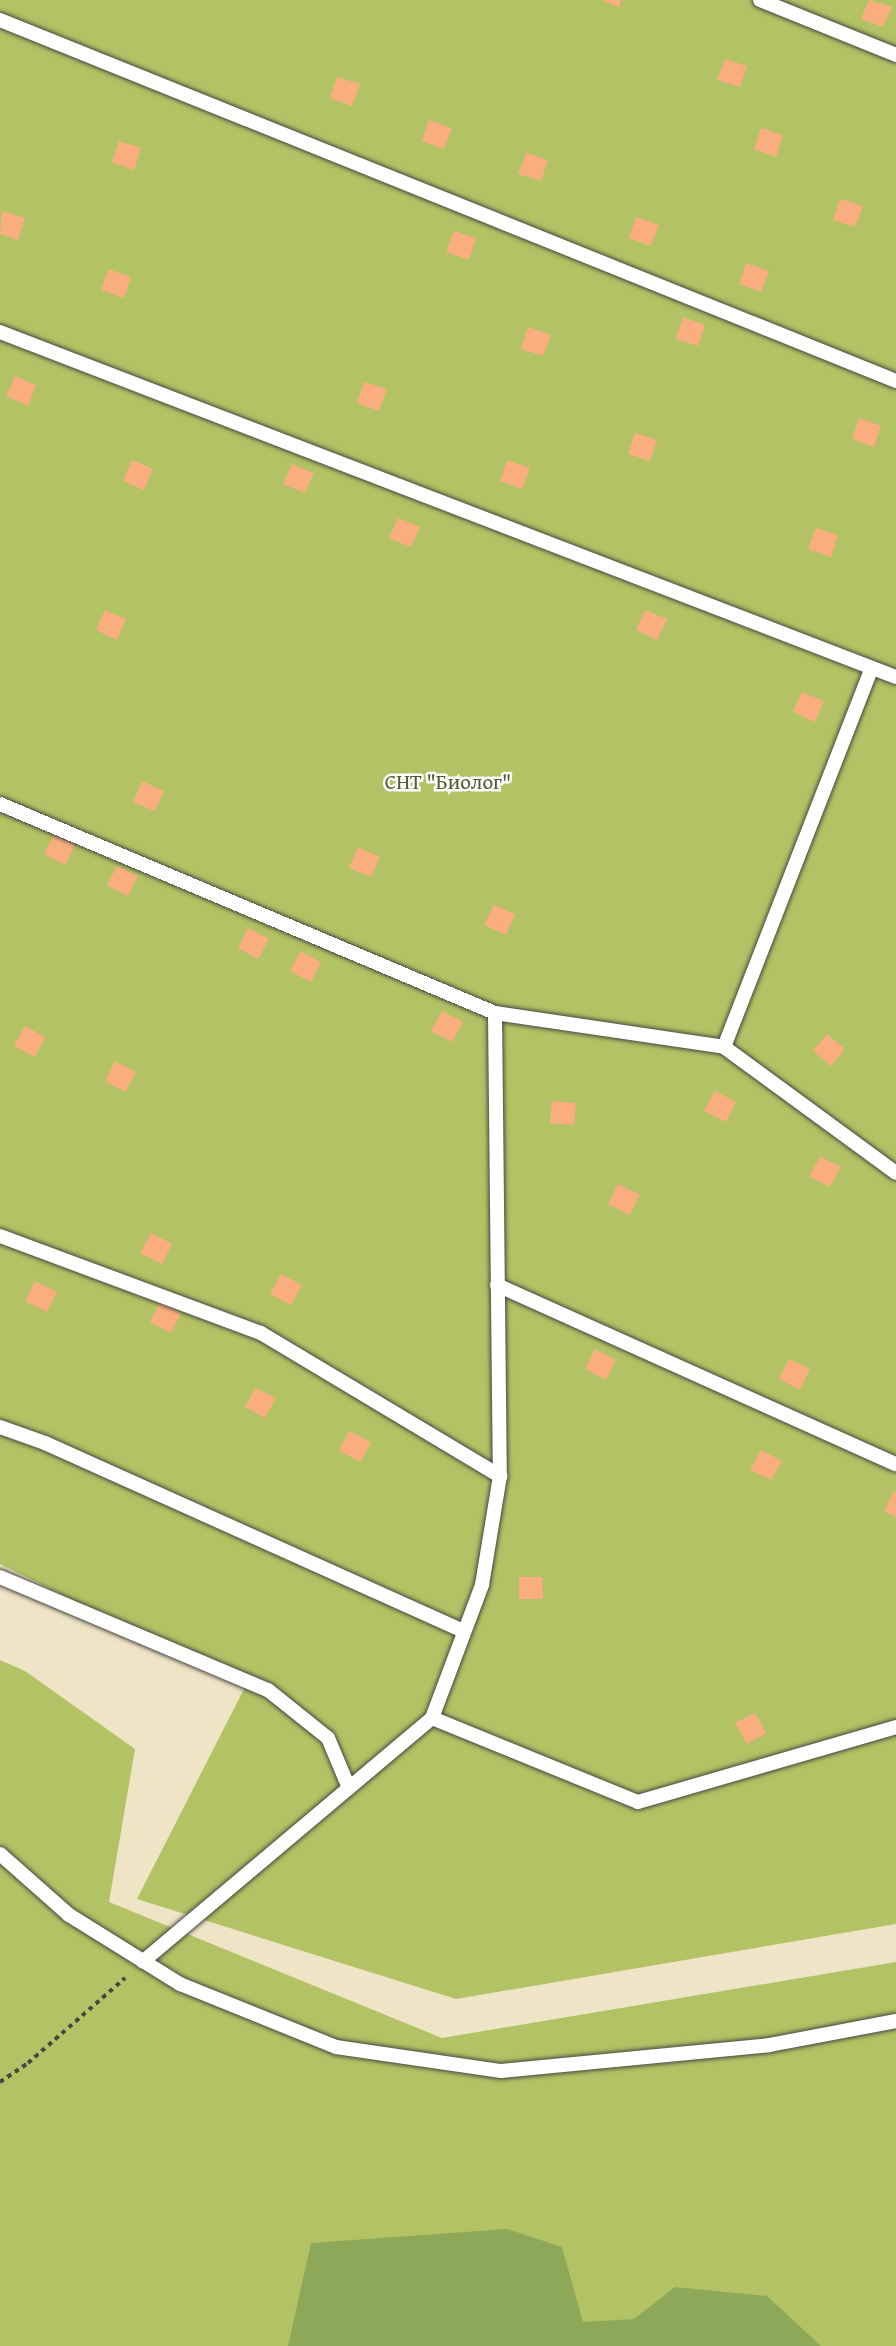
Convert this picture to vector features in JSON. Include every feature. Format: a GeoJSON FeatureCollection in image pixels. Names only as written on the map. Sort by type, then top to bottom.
{"type":"FeatureCollection","features":[{"type":"Feature","properties":{"kind":"lane"},"geometry":{"type":"LineString","coordinates":[[760,0],[896,55]]}},
{"type":"Feature","properties":{"kind":"lane"},"geometry":{"type":"LineString","coordinates":[[0,20],[896,381]]}},
{"type":"Feature","properties":{"kind":"lane"},"geometry":{"type":"LineString","coordinates":[[0,332],[896,677]]}},
{"type":"Feature","properties":{"kind":"lane"},"geometry":{"type":"LineString","coordinates":[[724,1047],[872,668]]}},
{"type":"Feature","properties":{"kind":"lane"},"geometry":{"type":"LineString","coordinates":[[0,804],[495,1013],[724,1047],[896,1173]]}},
{"type":"Feature","properties":{"kind":"lane"},"geometry":{"type":"LineString","coordinates":[[143,1961],[432,1718],[482,1584],[500,1476],[495,1013]]}},
{"type":"Feature","properties":{"kind":"lane"},"geometry":{"type":"LineString","coordinates":[[0,1236],[261,1333],[500,1476]]}},
{"type":"Feature","properties":{"kind":"lane"},"geometry":{"type":"LineString","coordinates":[[497,1285],[896,1464]]}},
{"type":"Feature","properties":{"kind":"lane"},"geometry":{"type":"LineString","coordinates":[[0,1427],[45,1443],[464,1631]]}},
{"type":"Feature","properties":{"kind":"lane"},"geometry":{"type":"LineString","coordinates":[[0,1577],[268,1690],[328,1738],[349,1788]]}},
{"type":"Feature","properties":{"kind":"lane"},"geometry":{"type":"LineString","coordinates":[[432,1718],[638,1802],[896,1727]]}},
{"type":"Feature","properties":{"kind":"lane"},"geometry":{"type":"LineString","coordinates":[[0,1854],[69,1915],[180,1984],[336,2046],[501,2071],[769,2045],[896,2021]]}},
{"type":"Feature","properties":{"kind":"path"},"geometry":{"type":"LineString","coordinates":[[0,2082],[28,2063],[143,1961]]}},
{"type":"Feature","properties":{"kind":"green space","name":"СНТ \"Биолог\""},"geometry":{"type":"Polygon","coordinates":[[[0,0],[896,0],[896,1924],[456,1999],[137,1899],[246,1685],[0,1564],[0,0]]]}},
{"type":"Feature","properties":{"kind":"green space"},"geometry":{"type":"Polygon","coordinates":[[[0,1660],[25,1671],[135,1749],[109,1902],[442,2038],[896,1962],[896,2346],[0,2346],[0,1660]]]}},
{"type":"Feature","properties":{"kind":"green space"},"geometry":{"type":"Polygon","coordinates":[[[507,2229],[562,2247],[583,2322],[634,2319],[675,2287],[767,2296],[821,2346],[288,2346],[311,2243],[507,2229]]]}},
{"type":"Feature","properties":{"kind":"building"},"geometry":{"type":"Polygon","coordinates":[[[601,0],[621,0],[619,7],[601,0]]]}},
{"type":"Feature","properties":{"kind":"building"},"geometry":{"type":"Polygon","coordinates":[[[869,0],[892,7],[883,27],[861,19],[869,0]]]}},
{"type":"Feature","properties":{"kind":"building"},"geometry":{"type":"Polygon","coordinates":[[[725,59],[747,66],[740,87],[717,80],[725,59]]]}},
{"type":"Feature","properties":{"kind":"building"},"geometry":{"type":"Polygon","coordinates":[[[337,77],[360,84],[352,106],[330,98],[337,77]]]}},
{"type":"Feature","properties":{"kind":"building"},"geometry":{"type":"Polygon","coordinates":[[[429,120],[452,128],[444,149],[422,141],[429,120]]]}},
{"type":"Feature","properties":{"kind":"building"},"geometry":{"type":"Polygon","coordinates":[[[761,128],[783,135],[776,157],[754,149],[761,128]]]}},
{"type":"Feature","properties":{"kind":"building"},"geometry":{"type":"Polygon","coordinates":[[[119,141],[141,148],[134,170],[112,162],[119,141]]]}},
{"type":"Feature","properties":{"kind":"building"},"geometry":{"type":"Polygon","coordinates":[[[526,153],[548,160],[541,181],[518,174],[526,153]]]}},
{"type":"Feature","properties":{"kind":"building"},"geometry":{"type":"Polygon","coordinates":[[[840,199],[863,206],[855,227],[833,220],[840,199]]]}},
{"type":"Feature","properties":{"kind":"building"},"geometry":{"type":"Polygon","coordinates":[[[2,211],[25,218],[18,240],[0,234],[2,211]]]}},
{"type":"Feature","properties":{"kind":"building"},"geometry":{"type":"Polygon","coordinates":[[[636,217],[659,225],[651,246],[629,238],[636,217]]]}},
{"type":"Feature","properties":{"kind":"building"},"geometry":{"type":"Polygon","coordinates":[[[454,231],[476,238],[469,260],[446,252],[454,231]]]}},
{"type":"Feature","properties":{"kind":"building"},"geometry":{"type":"Polygon","coordinates":[[[746,263],[769,271],[761,292],[739,284],[746,263]]]}},
{"type":"Feature","properties":{"kind":"building"},"geometry":{"type":"Polygon","coordinates":[[[108,269],[131,277],[124,298],[101,290],[108,269]]]}},
{"type":"Feature","properties":{"kind":"building"},"geometry":{"type":"Polygon","coordinates":[[[683,317],[705,325],[698,346],[676,339],[683,317]]]}},
{"type":"Feature","properties":{"kind":"building"},"geometry":{"type":"Polygon","coordinates":[[[528,327],[551,335],[543,356],[521,349],[528,327]]]}},
{"type":"Feature","properties":{"kind":"building"},"geometry":{"type":"Polygon","coordinates":[[[15,376],[36,385],[28,406],[6,396],[15,376]]]}},
{"type":"Feature","properties":{"kind":"building"},"geometry":{"type":"Polygon","coordinates":[[[364,382],[387,389],[379,411],[357,403],[364,382]]]}},
{"type":"Feature","properties":{"kind":"building"},"geometry":{"type":"Polygon","coordinates":[[[859,418],[881,426],[874,447],[852,439],[859,418]]]}},
{"type":"Feature","properties":{"kind":"building"},"geometry":{"type":"Polygon","coordinates":[[[635,433],[657,440],[650,461],[628,454],[635,433]]]}},
{"type":"Feature","properties":{"kind":"building"},"geometry":{"type":"Polygon","coordinates":[[[132,460],[153,469],[144,490],[123,481],[132,460]]]}},
{"type":"Feature","properties":{"kind":"building"},"geometry":{"type":"Polygon","coordinates":[[[507,460],[530,468],[522,489],[500,481],[507,460]]]}},
{"type":"Feature","properties":{"kind":"building"},"geometry":{"type":"Polygon","coordinates":[[[292,464],[314,473],[305,493],[283,484],[292,464]]]}},
{"type":"Feature","properties":{"kind":"building"},"geometry":{"type":"Polygon","coordinates":[[[398,518],[420,527],[411,547],[389,538],[398,518]]]}},
{"type":"Feature","properties":{"kind":"building"},"geometry":{"type":"Polygon","coordinates":[[[816,528],[838,535],[831,557],[808,549],[816,528]]]}},
{"type":"Feature","properties":{"kind":"building"},"geometry":{"type":"Polygon","coordinates":[[[105,610],[126,619],[117,640],[96,630],[105,610]]]}},
{"type":"Feature","properties":{"kind":"building"},"geometry":{"type":"Polygon","coordinates":[[[645,610],[667,619],[657,640],[636,630],[645,610]]]}},
{"type":"Feature","properties":{"kind":"building"},"geometry":{"type":"Polygon","coordinates":[[[802,692],[824,701],[815,722],[793,712],[802,692]]]}},
{"type":"Feature","properties":{"kind":"building"},"geometry":{"type":"Polygon","coordinates":[[[142,781],[164,791],[155,811],[133,802],[142,781]]]}},
{"type":"Feature","properties":{"kind":"building"},"geometry":{"type":"Polygon","coordinates":[[[54,835],[75,845],[65,865],[44,854],[54,835]]]}},
{"type":"Feature","properties":{"kind":"building"},"geometry":{"type":"Polygon","coordinates":[[[358,847],[380,857],[371,877],[349,868],[358,847]]]}},
{"type":"Feature","properties":{"kind":"building"},"geometry":{"type":"Polygon","coordinates":[[[117,866],[138,876],[128,896],[107,885],[117,866]]]}},
{"type":"Feature","properties":{"kind":"building"},"geometry":{"type":"Polygon","coordinates":[[[494,905],[515,914],[506,935],[484,925],[494,905]]]}},
{"type":"Feature","properties":{"kind":"building"},"geometry":{"type":"Polygon","coordinates":[[[248,928],[269,939],[258,959],[238,948],[248,928]]]}},
{"type":"Feature","properties":{"kind":"building"},"geometry":{"type":"Polygon","coordinates":[[[300,951],[321,962],[311,982],[290,971],[300,951]]]}},
{"type":"Feature","properties":{"kind":"building"},"geometry":{"type":"Polygon","coordinates":[[[442,1011],[463,1022],[452,1042],[431,1031],[442,1011]]]}},
{"type":"Feature","properties":{"kind":"building"},"geometry":{"type":"Polygon","coordinates":[[[25,1026],[45,1037],[35,1057],[14,1046],[25,1026]]]}},
{"type":"Feature","properties":{"kind":"building"},"geometry":{"type":"Polygon","coordinates":[[[827,1034],[845,1049],[831,1066],[813,1051],[827,1034]]]}},
{"type":"Feature","properties":{"kind":"building"},"geometry":{"type":"Polygon","coordinates":[[[115,1061],[136,1072],[125,1092],[105,1081],[115,1061]]]}},
{"type":"Feature","properties":{"kind":"building"},"geometry":{"type":"Polygon","coordinates":[[[715,1091],[736,1102],[726,1122],[704,1111],[715,1091]]]}},
{"type":"Feature","properties":{"kind":"building"},"geometry":{"type":"Polygon","coordinates":[[[552,1101],[576,1103],[574,1125],[550,1123],[552,1101]]]}},
{"type":"Feature","properties":{"kind":"building"},"geometry":{"type":"Polygon","coordinates":[[[820,1157],[841,1167],[830,1187],[809,1176],[820,1157]]]}},
{"type":"Feature","properties":{"kind":"building"},"geometry":{"type":"Polygon","coordinates":[[[618,1184],[640,1195],[629,1215],[608,1204],[618,1184]]]}},
{"type":"Feature","properties":{"kind":"building"},"geometry":{"type":"Polygon","coordinates":[[[151,1233],[172,1244],[162,1264],[140,1253],[151,1233]]]}},
{"type":"Feature","properties":{"kind":"building"},"geometry":{"type":"Polygon","coordinates":[[[281,1274],[302,1285],[291,1305],[270,1294],[281,1274]]]}},
{"type":"Feature","properties":{"kind":"building"},"geometry":{"type":"Polygon","coordinates":[[[35,1281],[57,1292],[47,1312],[25,1301],[35,1281]]]}},
{"type":"Feature","properties":{"kind":"building"},"geometry":{"type":"Polygon","coordinates":[[[160,1302],[181,1313],[171,1333],[150,1322],[160,1302]]]}},
{"type":"Feature","properties":{"kind":"building"},"geometry":{"type":"Polygon","coordinates":[[[595,1349],[616,1360],[606,1380],[585,1369],[595,1349]]]}},
{"type":"Feature","properties":{"kind":"building"},"geometry":{"type":"Polygon","coordinates":[[[789,1359],[810,1369],[800,1390],[779,1379],[789,1359]]]}},
{"type":"Feature","properties":{"kind":"building"},"geometry":{"type":"Polygon","coordinates":[[[255,1388],[276,1398],[265,1418],[245,1407],[255,1388]]]}},
{"type":"Feature","properties":{"kind":"building"},"geometry":{"type":"Polygon","coordinates":[[[349,1431],[371,1442],[360,1462],[339,1451],[349,1431]]]}},
{"type":"Feature","properties":{"kind":"building"},"geometry":{"type":"Polygon","coordinates":[[[761,1450],[782,1461],[771,1480],[750,1470],[761,1450]]]}},
{"type":"Feature","properties":{"kind":"building"},"geometry":{"type":"Polygon","coordinates":[[[894,1491],[896,1492],[896,1517],[884,1511],[894,1491]]]}},
{"type":"Feature","properties":{"kind":"building"},"geometry":{"type":"Polygon","coordinates":[[[519,1577],[542,1577],[543,1599],[519,1599],[519,1577]]]}},
{"type":"Feature","properties":{"kind":"building"},"geometry":{"type":"Polygon","coordinates":[[[755,1713],[766,1733],[747,1744],[735,1723],[755,1713]]]}}]}
